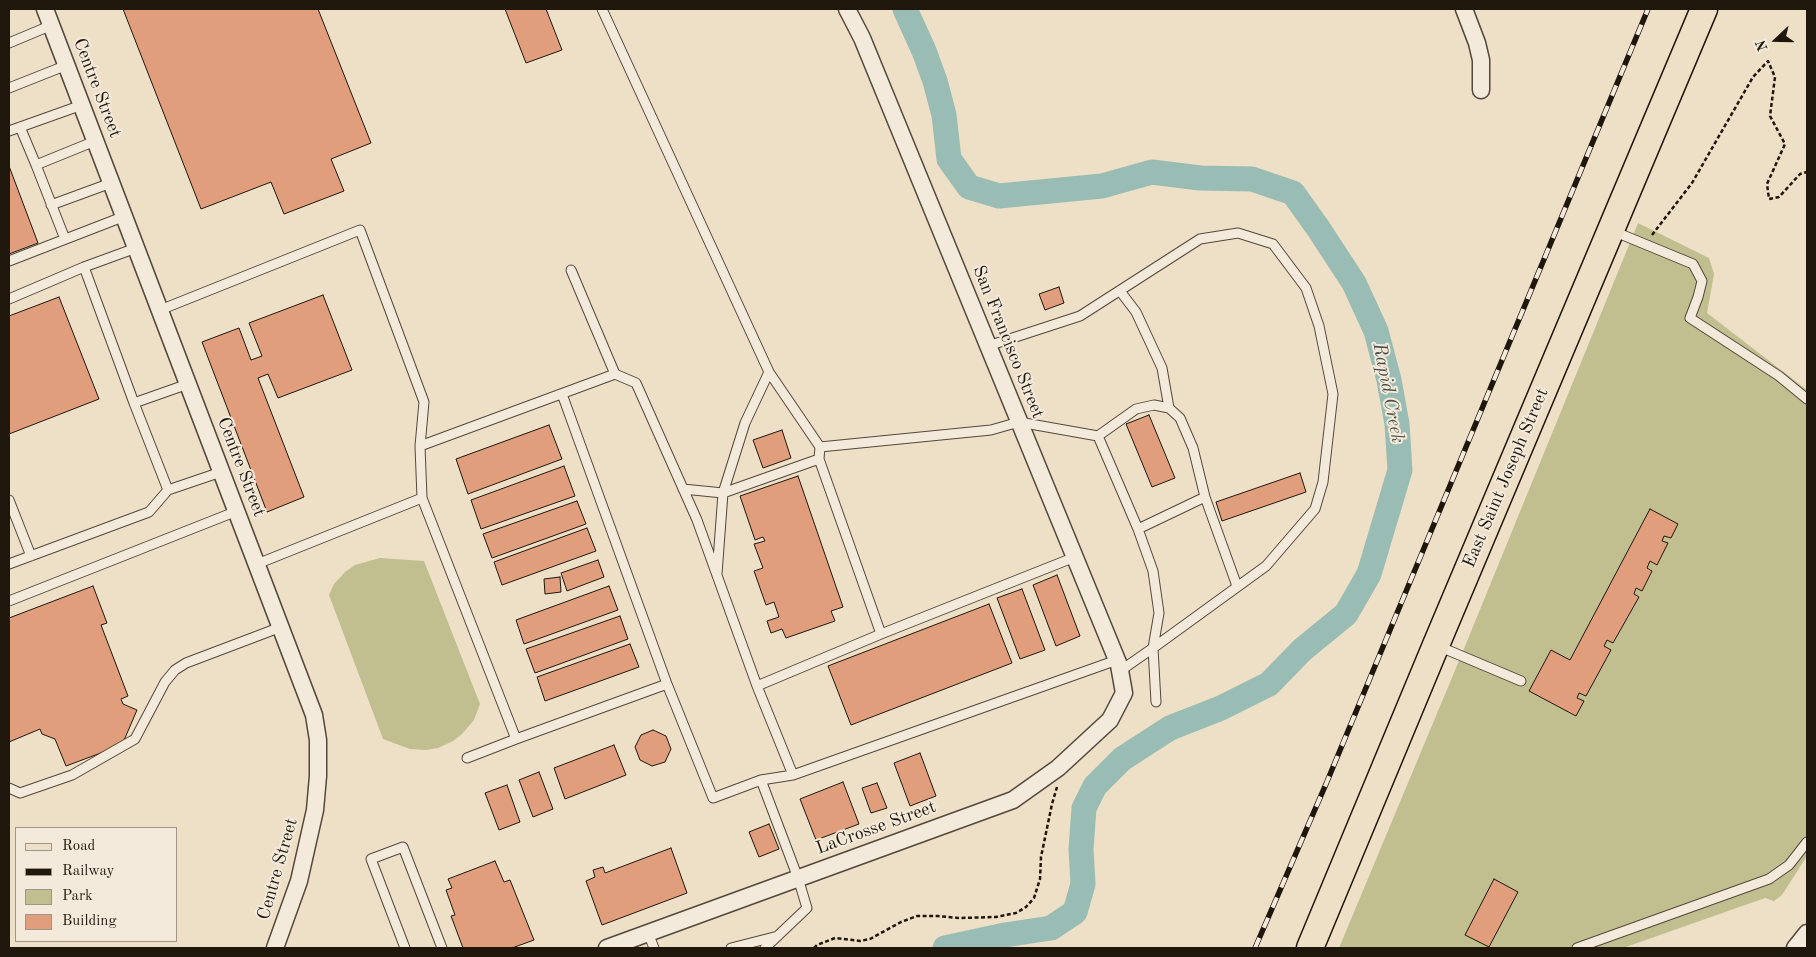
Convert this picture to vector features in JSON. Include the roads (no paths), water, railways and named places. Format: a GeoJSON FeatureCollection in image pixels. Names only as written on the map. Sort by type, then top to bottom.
{"type":"FeatureCollection","features":[{"type":"Feature","properties":{"kind":"main road","name":"East Saint Joseph Street"},"geometry":{"type":"LineString","coordinates":[[1310,948],[1704,9]]}},
{"type":"Feature","properties":{"kind":"street","name":"Centre Street"},"geometry":{"type":"LineString","coordinates":[[45,9],[314,715],[318,740],[318,776],[315,810],[299,881],[276,948]]}},
{"type":"Feature","properties":{"kind":"street","name":"San Francisco Street"},"geometry":{"type":"LineString","coordinates":[[847,9],[862,38],[1119,665],[1124,692]]}},
{"type":"Feature","properties":{"kind":"street"},"geometry":{"type":"LineString","coordinates":[[1464,9],[1477,43],[1481,60],[1481,90]]}},
{"type":"Feature","properties":{"kind":"street","name":"LaCrosse Street"},"geometry":{"type":"LineString","coordinates":[[606,948],[651,941],[798,878],[1013,800],[1058,768],[1110,720],[1124,692]]}},
{"type":"Feature","properties":{"kind":"street"},"geometry":{"type":"LineString","coordinates":[[1796,948],[1807,933]]}},
{"type":"Feature","properties":{"kind":"lane"},"geometry":{"type":"LineString","coordinates":[[602,9],[769,372],[820,447],[819,459],[881,634]]}},
{"type":"Feature","properties":{"kind":"lane"},"geometry":{"type":"LineString","coordinates":[[9,43],[52,26]]}},
{"type":"Feature","properties":{"kind":"lane"},"geometry":{"type":"LineString","coordinates":[[9,88],[67,65]]}},
{"type":"Feature","properties":{"kind":"lane"},"geometry":{"type":"LineString","coordinates":[[9,131],[82,105]]}},
{"type":"Feature","properties":{"kind":"lane"},"geometry":{"type":"LineString","coordinates":[[20,127],[65,239]]}},
{"type":"Feature","properties":{"kind":"lane"},"geometry":{"type":"LineString","coordinates":[[36,165],[96,142]]}},
{"type":"Feature","properties":{"kind":"lane"},"geometry":{"type":"LineString","coordinates":[[51,204],[111,182]]}},
{"type":"Feature","properties":{"kind":"lane"},"geometry":{"type":"LineString","coordinates":[[9,262],[124,216]]}},
{"type":"Feature","properties":{"kind":"lane"},"geometry":{"type":"LineString","coordinates":[[160,310],[360,230],[424,402],[420,446],[422,498],[516,739]]}},
{"type":"Feature","properties":{"kind":"lane"},"geometry":{"type":"LineString","coordinates":[[1610,230],[1694,264],[1702,281],[1690,318],[1779,376],[1807,399]]}},
{"type":"Feature","properties":{"kind":"lane"},"geometry":{"type":"LineString","coordinates":[[562,394],[668,684],[713,798],[761,780],[794,775],[1119,665],[1153,648],[1266,566],[1314,509],[1323,482],[1333,394],[1319,326],[1306,288],[1273,244],[1238,233],[1200,239],[1080,316],[988,346]]}},
{"type":"Feature","properties":{"kind":"lane"},"geometry":{"type":"LineString","coordinates":[[9,299],[84,267],[136,248]]}},
{"type":"Feature","properties":{"kind":"lane"},"geometry":{"type":"LineString","coordinates":[[84,267],[134,404],[168,490]]}},
{"type":"Feature","properties":{"kind":"lane"},"geometry":{"type":"LineString","coordinates":[[571,270],[615,374],[636,383],[697,520],[757,686],[794,775]]}},
{"type":"Feature","properties":{"kind":"lane"},"geometry":{"type":"LineString","coordinates":[[1120,291],[1136,312],[1162,368],[1169,408]]}},
{"type":"Feature","properties":{"kind":"lane"},"geometry":{"type":"LineString","coordinates":[[717,576],[723,493],[745,424],[769,372]]}},
{"type":"Feature","properties":{"kind":"lane"},"geometry":{"type":"LineString","coordinates":[[420,446],[615,374]]}},
{"type":"Feature","properties":{"kind":"lane"},"geometry":{"type":"LineString","coordinates":[[134,404],[188,384]]}},
{"type":"Feature","properties":{"kind":"lane"},"geometry":{"type":"LineString","coordinates":[[820,447],[992,430],[1019,422],[1098,436],[1136,409],[1154,405],[1169,408],[1180,418],[1193,448],[1205,497],[1237,586]]}},
{"type":"Feature","properties":{"kind":"lane"},"geometry":{"type":"LineString","coordinates":[[1098,436],[1138,528],[1153,571],[1159,613],[1153,648],[1156,702]]}},
{"type":"Feature","properties":{"kind":"lane"},"geometry":{"type":"LineString","coordinates":[[683,489],[723,493],[819,459]]}},
{"type":"Feature","properties":{"kind":"lane"},"geometry":{"type":"LineString","coordinates":[[9,564],[149,512],[168,490],[221,472]]}},
{"type":"Feature","properties":{"kind":"lane"},"geometry":{"type":"LineString","coordinates":[[1138,528],[1205,497]]}},
{"type":"Feature","properties":{"kind":"lane"},"geometry":{"type":"LineString","coordinates":[[257,564],[422,498]]}},
{"type":"Feature","properties":{"kind":"lane"},"geometry":{"type":"LineString","coordinates":[[9,500],[31,556]]}},
{"type":"Feature","properties":{"kind":"lane"},"geometry":{"type":"LineString","coordinates":[[9,601],[237,512]]}},
{"type":"Feature","properties":{"kind":"lane"},"geometry":{"type":"LineString","coordinates":[[757,686],[881,634],[1075,557]]}},
{"type":"Feature","properties":{"kind":"lane"},"geometry":{"type":"LineString","coordinates":[[9,788],[20,794],[72,775],[135,739],[165,682],[175,670],[186,663],[281,627]]}},
{"type":"Feature","properties":{"kind":"lane"},"geometry":{"type":"LineString","coordinates":[[1436,645],[1520,680]]}},
{"type":"Feature","properties":{"kind":"lane"},"geometry":{"type":"LineString","coordinates":[[467,758],[668,684]]}},
{"type":"Feature","properties":{"kind":"lane"},"geometry":{"type":"LineString","coordinates":[[761,780],[798,878],[807,908],[765,948]]}},
{"type":"Feature","properties":{"kind":"lane"},"geometry":{"type":"LineString","coordinates":[[1577,948],[1769,879],[1789,865],[1807,842]]}},
{"type":"Feature","properties":{"kind":"lane"},"geometry":{"type":"LineString","coordinates":[[405,948],[372,859],[403,847],[442,948]]}},
{"type":"Feature","properties":{"kind":"lane"},"geometry":{"type":"LineString","coordinates":[[731,948],[778,936]]}},
{"type":"Feature","properties":{"kind":"waterway","name":"Rapid Creek"},"geometry":{"type":"LineString","coordinates":[[905,9],[935,81],[944,115],[949,159],[969,187],[999,196],[1102,186],[1152,172],[1200,178],[1252,179],[1293,193],[1354,283],[1376,331],[1389,380],[1397,424],[1400,470],[1369,574],[1346,614],[1302,650],[1269,684],[1221,708],[1170,728],[1122,759],[1095,786],[1084,808],[1081,849],[1083,884],[1075,912],[1051,928],[1005,935],[945,948]]}},
{"type":"Feature","properties":{"kind":"railway"},"geometry":{"type":"LineString","coordinates":[[1255,948],[1326,784],[1648,9]]}}]}
